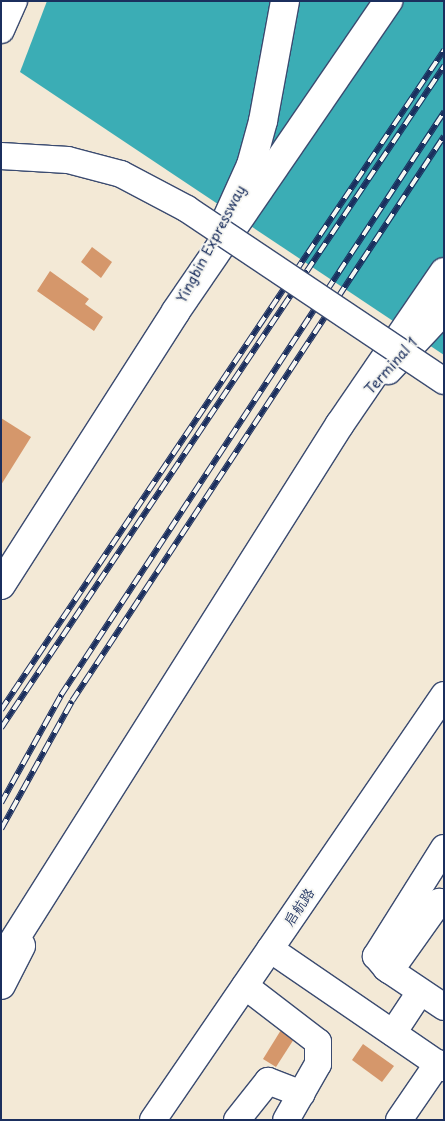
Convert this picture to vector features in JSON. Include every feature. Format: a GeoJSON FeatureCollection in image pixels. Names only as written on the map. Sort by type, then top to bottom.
{"type":"FeatureCollection","features":[{"type":"Feature","properties":{"kind":"main road","name":"Yingbin Expressway"},"geometry":{"type":"LineString","coordinates":[[176,311],[236,202],[251,165],[276,71],[285,1]]}},
{"type":"Feature","properties":{"kind":"main road"},"geometry":{"type":"LineString","coordinates":[[1,585],[176,311],[388,1]]}},
{"type":"Feature","properties":{"kind":"main road"},"geometry":{"type":"LineString","coordinates":[[1,961],[78,834],[340,424],[444,272]]}},
{"type":"Feature","properties":{"kind":"main road","name":"Terminal 1"},"geometry":{"type":"LineString","coordinates":[[340,424],[444,310]]}},
{"type":"Feature","properties":{"kind":"main road"},"geometry":{"type":"LineString","coordinates":[[1,985],[78,834]]}},
{"type":"Feature","properties":{"kind":"street"},"geometry":{"type":"LineString","coordinates":[[1,30],[14,1]]}},
{"type":"Feature","properties":{"kind":"street"},"geometry":{"type":"LineString","coordinates":[[1,156],[68,160],[121,174],[187,209],[444,381]]}},
{"type":"Feature","properties":{"kind":"street","name":"启航路"},"geometry":{"type":"LineString","coordinates":[[153,1120],[444,695]]}},
{"type":"Feature","properties":{"kind":"street"},"geometry":{"type":"LineString","coordinates":[[444,848],[376,949],[378,962],[444,1007]]}},
{"type":"Feature","properties":{"kind":"street"},"geometry":{"type":"LineString","coordinates":[[390,971],[442,900]]}},
{"type":"Feature","properties":{"kind":"street"},"geometry":{"type":"LineString","coordinates":[[270,949],[441,1066],[400,1120]]}},
{"type":"Feature","properties":{"kind":"street"},"geometry":{"type":"LineString","coordinates":[[245,986],[318,1042],[318,1064],[290,1119]]}},
{"type":"Feature","properties":{"kind":"street"},"geometry":{"type":"LineString","coordinates":[[393,1033],[420,992]]}},
{"type":"Feature","properties":{"kind":"street"},"geometry":{"type":"LineString","coordinates":[[237,1120],[268,1081],[302,1094]]}},
{"type":"Feature","properties":{"kind":"water"},"geometry":{"type":"Polygon","coordinates":[[[47,1],[444,1],[444,355],[20,72],[47,1]]]}},
{"type":"Feature","properties":{"kind":"building"},"geometry":{"type":"Polygon","coordinates":[[[92,247],[112,262],[101,278],[81,262],[92,247]]]}},
{"type":"Feature","properties":{"kind":"building"},"geometry":{"type":"Polygon","coordinates":[[[50,271],[89,299],[85,304],[103,317],[94,331],[37,291],[50,271]]]}},
{"type":"Feature","properties":{"kind":"building"},"geometry":{"type":"Polygon","coordinates":[[[1,418],[31,437],[1,485],[1,418]]]}},
{"type":"Feature","properties":{"kind":"building"},"geometry":{"type":"Polygon","coordinates":[[[281,1030],[294,1039],[276,1067],[263,1059],[281,1030]]]}},
{"type":"Feature","properties":{"kind":"building"},"geometry":{"type":"Polygon","coordinates":[[[363,1044],[394,1066],[382,1082],[352,1060],[363,1044]]]}},
{"type":"Feature","properties":{"kind":"railway"},"geometry":{"type":"LineString","coordinates":[[1,710],[444,50]]}},
{"type":"Feature","properties":{"kind":"railway"},"geometry":{"type":"LineString","coordinates":[[1,728],[444,66]]}},
{"type":"Feature","properties":{"kind":"railway"},"geometry":{"type":"LineString","coordinates":[[1,803],[61,695],[444,112]]}},
{"type":"Feature","properties":{"kind":"railway"},"geometry":{"type":"LineString","coordinates":[[1,829],[72,701],[444,136]]}}]}
